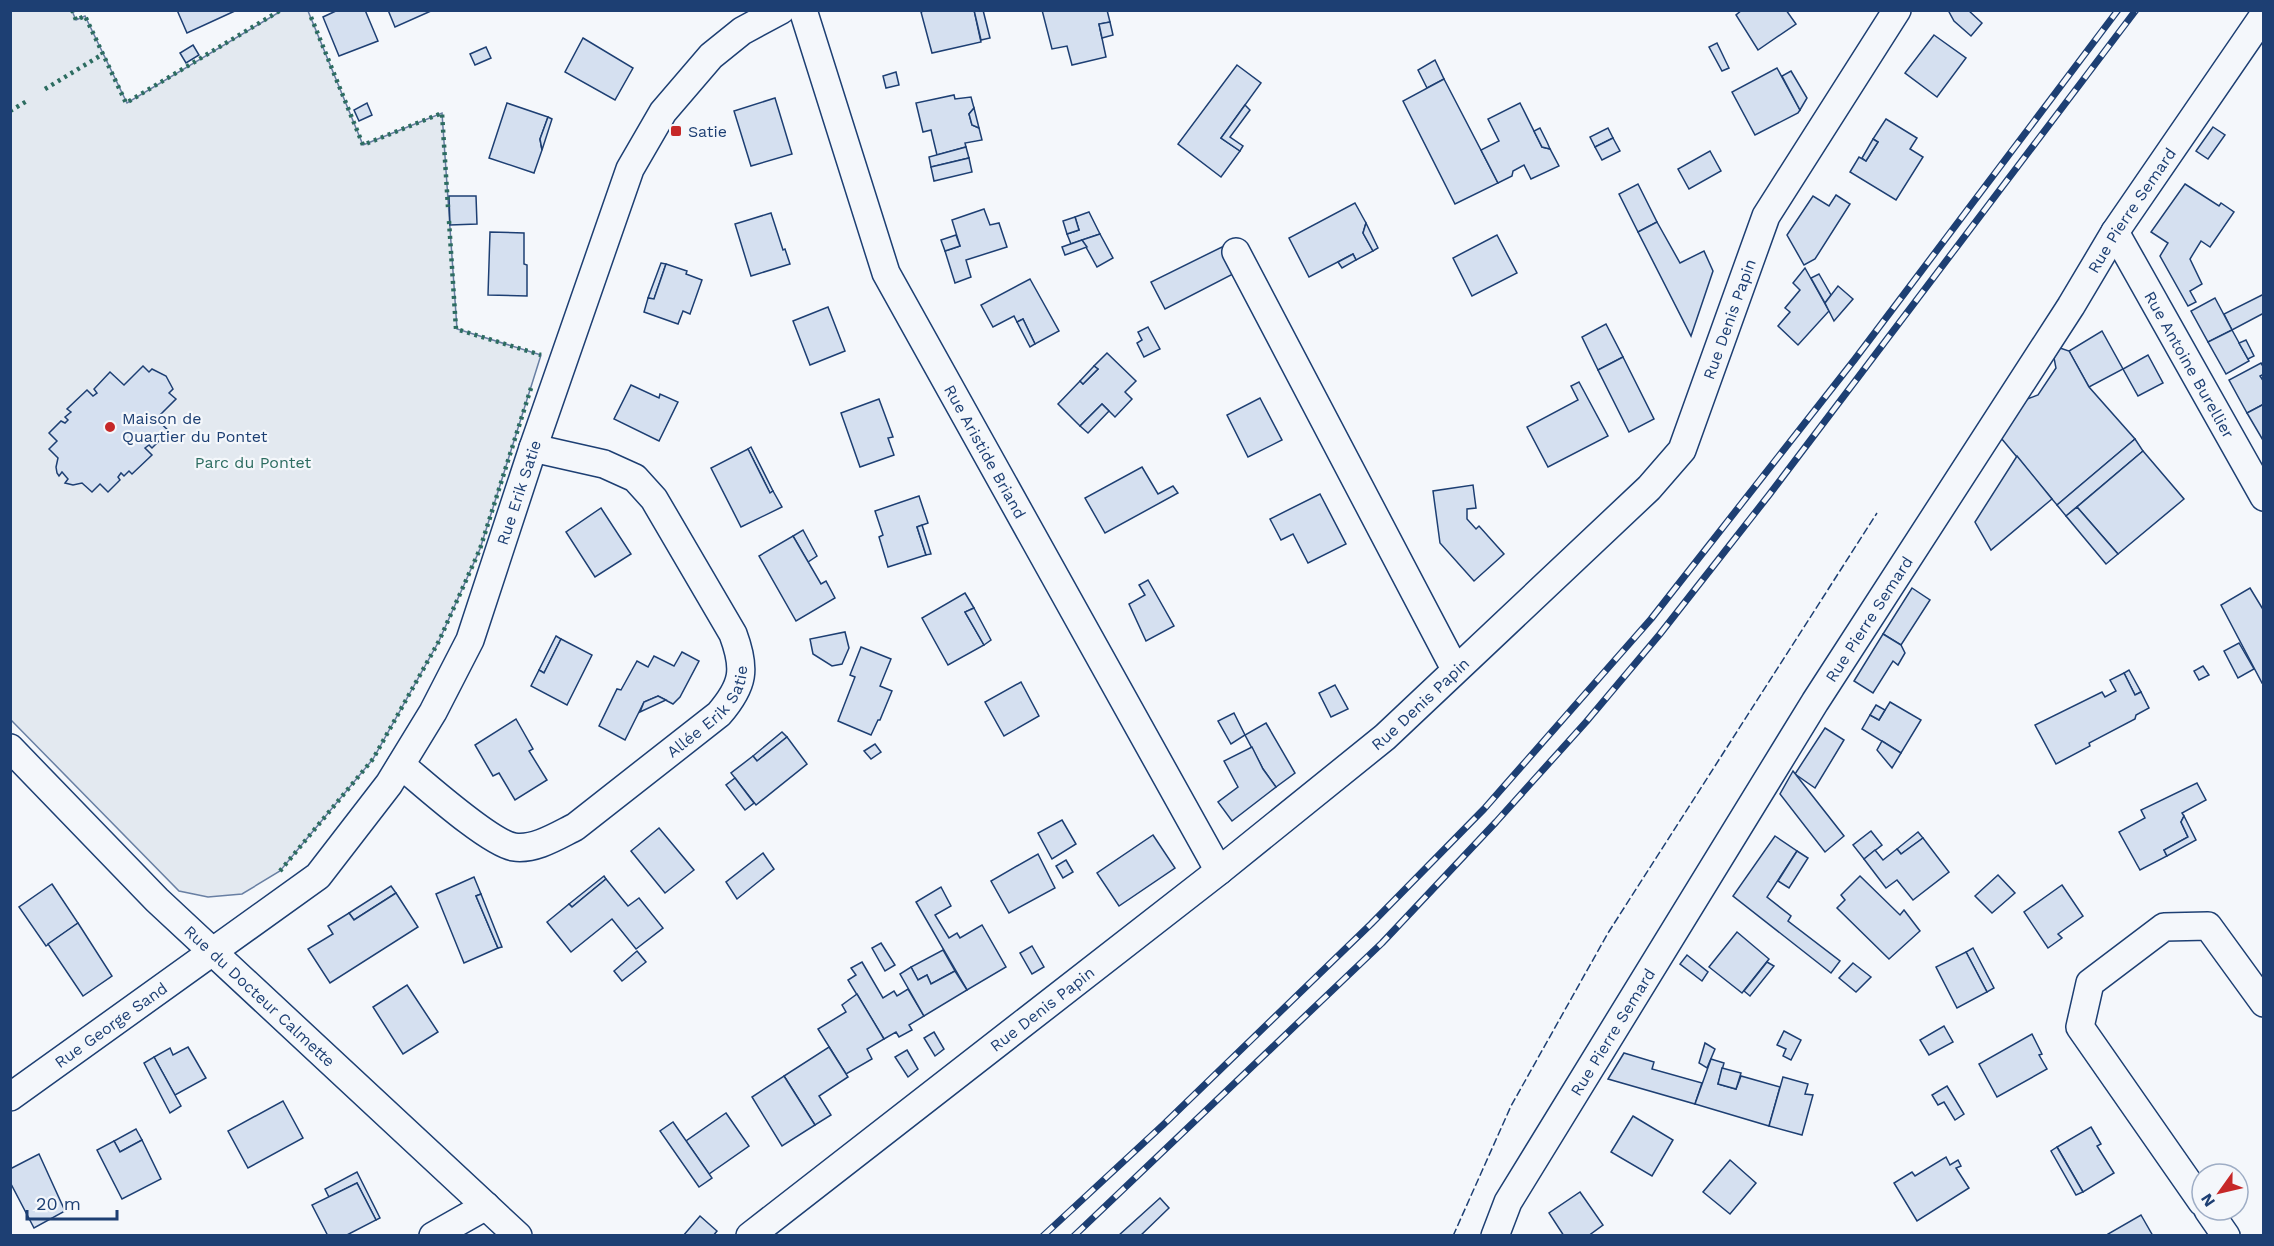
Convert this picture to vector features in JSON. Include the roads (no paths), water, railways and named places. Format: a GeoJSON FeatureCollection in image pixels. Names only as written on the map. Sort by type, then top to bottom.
{"type":"FeatureCollection","features":[{"type":"Feature","properties":{"kind":"street","name":"Rue Erik Satie"},"geometry":{"type":"LineString","coordinates":[[213,951],[318,876],[388,784],[433,712],[470,640],[533,448],[630,169],[663,112],[711,56],[742,31],[781,10]]}},
{"type":"Feature","properties":{"kind":"street","name":"Rue Aristide Briand"},"geometry":{"type":"LineString","coordinates":[[803,10],[886,273],[1219,871]]}},
{"type":"Feature","properties":{"kind":"street","name":"Rue Denis Papin"},"geometry":{"type":"LineString","coordinates":[[750,1236],[1219,871],[1385,736],[1649,488],[1682,450],[1766,216],[1897,10]]}},
{"type":"Feature","properties":{"kind":"street","name":"Rue Pierre Semard"},"geometry":{"type":"LineString","coordinates":[[1495,1236],[1508,1202],[1808,712],[2071,306],[2115,232],[2264,15]]}},
{"type":"Feature","properties":{"kind":"street","name":"Rue Antoine Burellier"},"geometry":{"type":"LineString","coordinates":[[2115,232],[2264,497]]}},
{"type":"Feature","properties":{"kind":"street"},"geometry":{"type":"LineString","coordinates":[[1236,252],[1455,669]]}},
{"type":"Feature","properties":{"kind":"street","name":"Allée Erik Satie"},"geometry":{"type":"LineString","coordinates":[[400,765],[485,832],[513,847],[531,846],[548,841],[575,827],[719,714],[734,696],[741,677],[740,653],[733,634],[654,500],[635,478],[604,464],[533,448]]}},
{"type":"Feature","properties":{"kind":"street","name":"Rue du Docteur Calmette"},"geometry":{"type":"LineString","coordinates":[[10,748],[157,900],[518,1236]]}},
{"type":"Feature","properties":{"kind":"street"},"geometry":{"type":"LineString","coordinates":[[2190,1185],[2080,1027],[2090,983],[2164,927],[2208,926],[2264,1003]]}},
{"type":"Feature","properties":{"kind":"street","name":"Rue George Sand"},"geometry":{"type":"LineString","coordinates":[[10,1097],[213,951]]}},
{"type":"Feature","properties":{"kind":"street"},"geometry":{"type":"LineString","coordinates":[[433,1236],[486,1206]]}},
{"type":"Feature","properties":{"kind":"street"},"geometry":{"type":"LineString","coordinates":[[2216,1222],[2226,1236]]}},
{"type":"Feature","properties":{"kind":"railway"},"geometry":{"type":"LineString","coordinates":[[1043,1236],[1163,1125],[1371,924],[1484,809],[1651,619],[1855,359],[2118,10]]}},
{"type":"Feature","properties":{"kind":"railway"},"geometry":{"type":"LineString","coordinates":[[1074,1236],[1382,943],[1586,722],[1660,634],[1769,495],[2136,10]]}},
{"type":"Feature","properties":{"kind":"place","name":"Satie"},"geometry":{"type":"Point","coordinates":[676,131]}},
{"type":"Feature","properties":{"kind":"place","name":"Maison de Quartier du Pontet"},"geometry":{"type":"Point","coordinates":[110,427]}},
{"type":"Feature","properties":{"kind":"park label","name":"Parc du Pontet"},"geometry":{"type":"Point","coordinates":[253,462]}}]}
